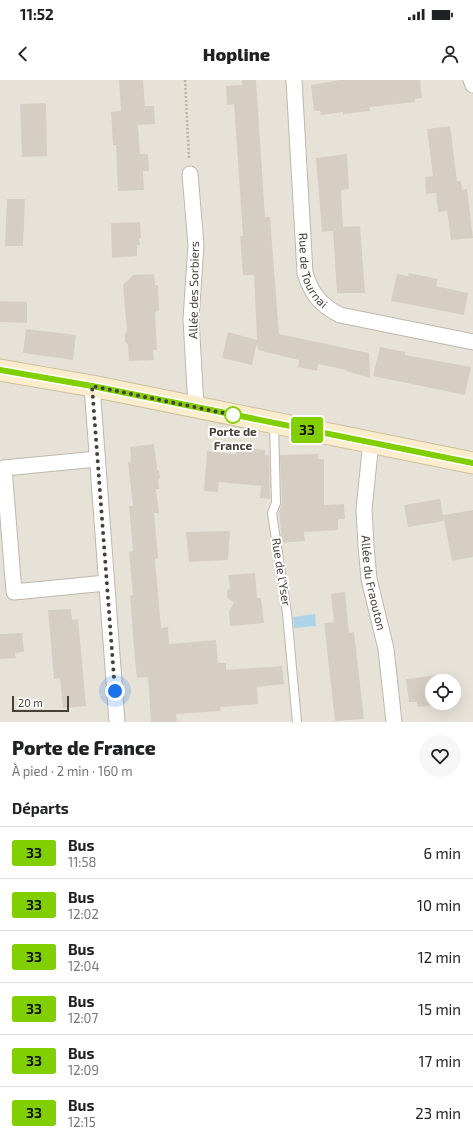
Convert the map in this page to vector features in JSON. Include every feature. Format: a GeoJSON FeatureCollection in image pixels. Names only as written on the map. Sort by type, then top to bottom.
{"type":"FeatureCollection","features":[{"type":"Feature","properties":{"kind":"street","name":"Rue de Tournai"},"geometry":{"type":"LineString","coordinates":[[294,80],[305,273],[309,287],[317,299],[327,309],[340,315],[473,342]]}},
{"type":"Feature","properties":{"kind":"street"},"geometry":{"type":"LineString","coordinates":[[471,80],[473,85]]}},
{"type":"Feature","properties":{"kind":"street","name":"Allée des Sorbiers"},"geometry":{"type":"LineString","coordinates":[[190,174],[196,251],[191,319],[196,407]]}},
{"type":"Feature","properties":{"kind":"street"},"geometry":{"type":"LineString","coordinates":[[0,370],[92,386],[274,424],[472,460]]}},
{"type":"Feature","properties":{"kind":"street"},"geometry":{"type":"LineString","coordinates":[[92,386],[117,722]]}},
{"type":"Feature","properties":{"kind":"street","name":"Allée du Fraouton"},"geometry":{"type":"LineString","coordinates":[[371,442],[364,508],[366,546],[369,579],[386,649],[394,722]]}},
{"type":"Feature","properties":{"kind":"street"},"geometry":{"type":"LineString","coordinates":[[97,459],[4,468],[14,592],[106,582]]}},
{"type":"Feature","properties":{"kind":"lane","name":"Rue de l'Yser"},"geometry":{"type":"LineString","coordinates":[[274,424],[276,504],[272,513],[287,612],[297,722]]}},
{"type":"Feature","properties":{"kind":"path"},"geometry":{"type":"LineString","coordinates":[[185,80],[190,174]]}},
{"type":"Feature","properties":{"kind":"shaded area"},"geometry":{"type":"Polygon","coordinates":[[[0,80],[473,80],[473,722],[0,722],[0,80]]]}},
{"type":"Feature","properties":{"kind":"water"},"geometry":{"type":"Polygon","coordinates":[[[315,614],[316,626],[294,628],[293,617],[315,614]]]}},
{"type":"Feature","properties":{"kind":"building"},"geometry":{"type":"Polygon","coordinates":[[[119,80],[143,80],[145,106],[154,106],[155,124],[138,125],[140,154],[148,154],[149,171],[143,171],[144,190],[118,191],[116,145],[113,145],[111,112],[121,111],[119,80]]]}},
{"type":"Feature","properties":{"kind":"building"},"geometry":{"type":"Polygon","coordinates":[[[242,80],[256,80],[265,217],[270,217],[279,334],[369,353],[370,378],[346,371],[347,370],[318,364],[317,371],[298,367],[299,360],[258,350],[257,343],[252,365],[222,358],[228,332],[257,340],[254,275],[243,275],[240,236],[243,236],[234,104],[227,105],[226,86],[242,85],[242,80]]]}},
{"type":"Feature","properties":{"kind":"building"},"geometry":{"type":"Polygon","coordinates":[[[340,80],[420,80],[422,98],[415,99],[415,102],[370,107],[370,111],[343,114],[343,112],[321,115],[320,111],[314,111],[311,85],[340,80]]]}},
{"type":"Feature","properties":{"kind":"building"},"geometry":{"type":"Polygon","coordinates":[[[46,103],[47,156],[22,157],[20,104],[46,103]]]}},
{"type":"Feature","properties":{"kind":"building"},"geometry":{"type":"Polygon","coordinates":[[[450,126],[457,181],[461,181],[462,190],[467,189],[473,238],[451,240],[447,211],[438,212],[436,193],[426,194],[425,177],[433,176],[427,129],[450,126]]]}},
{"type":"Feature","properties":{"kind":"building"},"geometry":{"type":"Polygon","coordinates":[[[347,154],[349,189],[341,190],[343,227],[360,226],[365,293],[337,293],[333,231],[322,232],[316,158],[347,154]]]}},
{"type":"Feature","properties":{"kind":"building"},"geometry":{"type":"Polygon","coordinates":[[[7,199],[25,199],[23,246],[5,246],[7,199]]]}},
{"type":"Feature","properties":{"kind":"building"},"geometry":{"type":"Polygon","coordinates":[[[140,222],[141,238],[139,238],[140,245],[137,245],[137,256],[112,258],[111,223],[140,222]]]}},
{"type":"Feature","properties":{"kind":"building"},"geometry":{"type":"Polygon","coordinates":[[[409,273],[438,279],[436,286],[468,293],[464,315],[391,301],[397,274],[408,276],[409,273]]]}},
{"type":"Feature","properties":{"kind":"building"},"geometry":{"type":"Polygon","coordinates":[[[154,274],[155,285],[158,285],[159,311],[155,312],[157,350],[153,350],[154,360],[129,361],[128,345],[125,342],[125,334],[127,331],[123,285],[133,275],[154,274]]]}},
{"type":"Feature","properties":{"kind":"building"},"geometry":{"type":"Polygon","coordinates":[[[0,301],[27,302],[27,323],[0,322],[0,301]]]}},
{"type":"Feature","properties":{"kind":"building"},"geometry":{"type":"Polygon","coordinates":[[[26,329],[76,335],[73,360],[23,353],[26,329]]]}},
{"type":"Feature","properties":{"kind":"building"},"geometry":{"type":"Polygon","coordinates":[[[380,347],[405,352],[405,355],[471,367],[465,395],[373,376],[380,347]]]}},
{"type":"Feature","properties":{"kind":"building"},"geometry":{"type":"Polygon","coordinates":[[[154,444],[157,469],[159,471],[160,478],[158,480],[159,489],[156,489],[159,513],[154,513],[158,558],[155,559],[161,628],[168,627],[169,644],[216,640],[218,663],[226,663],[226,670],[282,666],[284,684],[257,687],[258,704],[220,707],[221,711],[176,714],[177,722],[151,722],[148,677],[137,678],[135,661],[130,596],[133,595],[129,552],[133,551],[129,506],[133,506],[128,462],[131,462],[130,447],[154,444]]]}},
{"type":"Feature","properties":{"kind":"building"},"geometry":{"type":"Polygon","coordinates":[[[236,447],[265,450],[265,455],[269,455],[270,499],[260,498],[261,486],[219,482],[218,492],[204,491],[207,451],[236,454],[236,447]]]}},
{"type":"Feature","properties":{"kind":"building"},"geometry":{"type":"Polygon","coordinates":[[[318,454],[318,459],[324,459],[324,505],[344,504],[345,519],[338,519],[338,530],[304,532],[305,541],[282,543],[279,511],[282,503],[280,455],[318,454]]]}},
{"type":"Feature","properties":{"kind":"building"},"geometry":{"type":"Polygon","coordinates":[[[440,499],[444,521],[408,527],[404,505],[440,499]]]}},
{"type":"Feature","properties":{"kind":"building"},"geometry":{"type":"Polygon","coordinates":[[[473,510],[473,557],[452,561],[443,515],[473,510]]]}},
{"type":"Feature","properties":{"kind":"building"},"geometry":{"type":"Polygon","coordinates":[[[230,531],[228,560],[189,562],[186,532],[230,531]]]}},
{"type":"Feature","properties":{"kind":"building"},"geometry":{"type":"Polygon","coordinates":[[[255,573],[257,598],[261,598],[264,623],[230,626],[229,611],[234,603],[227,597],[227,591],[230,588],[228,575],[255,573]]]}},
{"type":"Feature","properties":{"kind":"building"},"geometry":{"type":"Polygon","coordinates":[[[345,592],[349,633],[354,632],[364,719],[335,721],[324,623],[334,622],[331,594],[345,592]]]}},
{"type":"Feature","properties":{"kind":"building"},"geometry":{"type":"Polygon","coordinates":[[[71,609],[72,620],[78,619],[86,706],[63,708],[60,678],[54,679],[48,610],[71,609]]]}},
{"type":"Feature","properties":{"kind":"building"},"geometry":{"type":"Polygon","coordinates":[[[22,633],[24,652],[15,653],[16,658],[0,659],[0,634],[22,633]]]}},
{"type":"Feature","properties":{"kind":"building"},"geometry":{"type":"Polygon","coordinates":[[[425,677],[425,706],[418,707],[417,702],[409,702],[406,679],[425,677]]]}},
{"type":"Feature","properties":{"kind":"bus line","name":"33"},"geometry":{"type":"LineString","coordinates":[[0,370],[92,386],[473,463]]}},
{"type":"Feature","properties":{"kind":"place","name":"Porte de France"},"geometry":{"type":"Point","coordinates":[233,415]}},
{"type":"Feature","properties":{"kind":"route"},"geometry":{"type":"LineString","coordinates":[[115,691],[92,386],[233,415]]}}]}
